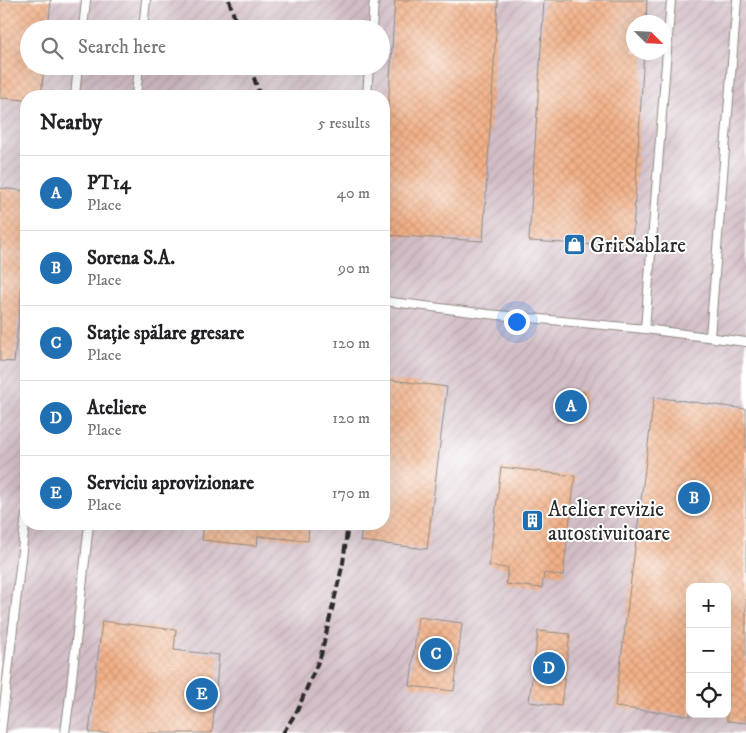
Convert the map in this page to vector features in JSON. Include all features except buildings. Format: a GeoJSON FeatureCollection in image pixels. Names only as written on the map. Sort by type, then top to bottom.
{"type":"FeatureCollection","features":[{"type":"Feature","properties":{"kind":"lane"},"geometry":{"type":"LineString","coordinates":[[84,20],[86,0]]}},
{"type":"Feature","properties":{"kind":"lane"},"geometry":{"type":"LineString","coordinates":[[144,20],[146,0]]}},
{"type":"Feature","properties":{"kind":"lane"},"geometry":{"type":"LineString","coordinates":[[373,20],[374,0]]}},
{"type":"Feature","properties":{"kind":"lane"},"geometry":{"type":"LineString","coordinates":[[645,329],[671,0]]}},
{"type":"Feature","properties":{"kind":"lane"},"geometry":{"type":"LineString","coordinates":[[710,337],[737,0]]}},
{"type":"Feature","properties":{"kind":"lane"},"geometry":{"type":"LineString","coordinates":[[76,90],[77,75]]}},
{"type":"Feature","properties":{"kind":"lane"},"geometry":{"type":"LineString","coordinates":[[137,90],[138,75]]}},
{"type":"Feature","properties":{"kind":"lane"},"geometry":{"type":"LineString","coordinates":[[367,90],[368,75]]}},
{"type":"Feature","properties":{"kind":"lane"},"geometry":{"type":"LineString","coordinates":[[390,302],[488,314],[645,329],[746,342]]}},
{"type":"Feature","properties":{"kind":"lane"},"geometry":{"type":"LineString","coordinates":[[1,733],[24,530]]}},
{"type":"Feature","properties":{"kind":"lane"},"geometry":{"type":"LineString","coordinates":[[65,733],[88,530]]}},
{"type":"Feature","properties":{"kind":"shaded area"},"geometry":{"type":"Polygon","coordinates":[[[0,0],[746,0],[746,733],[0,733],[0,0]]]}},
{"type":"Feature","properties":{"kind":"railway"},"geometry":{"type":"LineString","coordinates":[[229,0],[235,20]]}},
{"type":"Feature","properties":{"kind":"railway"},"geometry":{"type":"LineString","coordinates":[[253,75],[258,90]]}},
{"type":"Feature","properties":{"kind":"railway"},"geometry":{"type":"LineString","coordinates":[[283,733],[297,711],[321,655],[343,563],[347,530]]}},
{"type":"Feature","properties":{"kind":"place","name":"GritSablare"},"geometry":{"type":"Point","coordinates":[574,245]}},
{"type":"Feature","properties":{"kind":"place","name":"PT14"},"geometry":{"type":"Point","coordinates":[571,406]}},
{"type":"Feature","properties":{"kind":"place","name":"Sorena S.A."},"geometry":{"type":"Point","coordinates":[694,498]}},
{"type":"Feature","properties":{"kind":"place","name":"Atelier revizie autostivuitoare"},"geometry":{"type":"Point","coordinates":[532,521]}},
{"type":"Feature","properties":{"kind":"place","name":"Stație spălare gresare"},"geometry":{"type":"Point","coordinates":[436,654]}},
{"type":"Feature","properties":{"kind":"place","name":"Ateliere"},"geometry":{"type":"Point","coordinates":[549,668]}},
{"type":"Feature","properties":{"kind":"place","name":"Serviciu aprovizionare"},"geometry":{"type":"Point","coordinates":[202,694]}}]}
